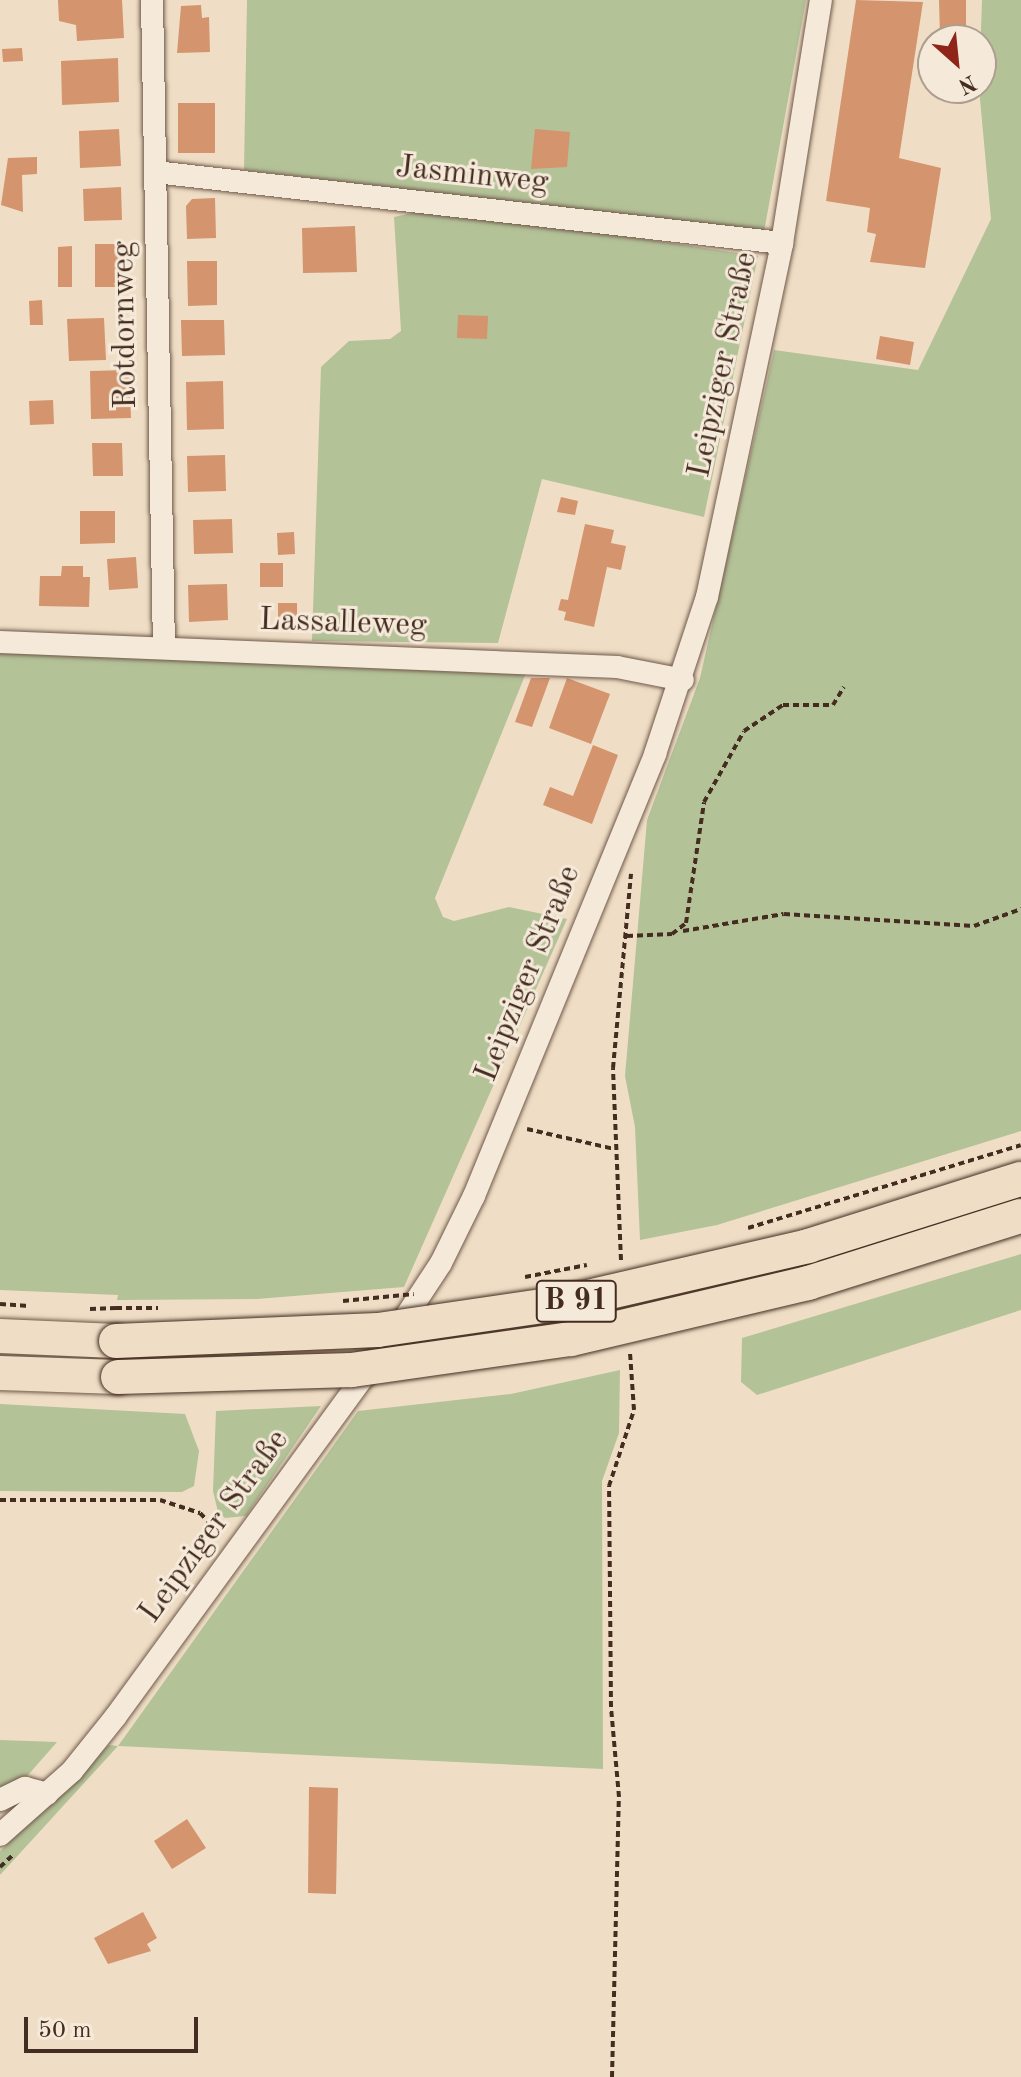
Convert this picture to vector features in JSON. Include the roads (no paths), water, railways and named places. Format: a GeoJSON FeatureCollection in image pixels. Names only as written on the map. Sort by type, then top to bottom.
{"type":"FeatureCollection","features":[{"type":"Feature","properties":{"kind":"highway","name":"B 91"},"geometry":{"type":"LineString","coordinates":[[0,1336],[116,1324],[378,1330],[562,1303],[808,1246],[1021,1179]]}},
{"type":"Feature","properties":{"kind":"highway","name":"B 91"},"geometry":{"type":"LineString","coordinates":[[0,1373],[118,1377],[352,1370],[571,1339],[808,1283],[1021,1216]]}},
{"type":"Feature","properties":{"kind":"street","name":"Rotdornweg"},"geometry":{"type":"LineString","coordinates":[[152,0],[164,648]]}},
{"type":"Feature","properties":{"kind":"street","name":"Leipziger Straße"},"geometry":{"type":"LineString","coordinates":[[0,1835],[84,1758],[239,1550],[441,1263],[503,1123],[683,680],[707,597],[782,243],[821,0]]}},
{"type":"Feature","properties":{"kind":"street","name":"Jasminweg"},"geometry":{"type":"LineString","coordinates":[[155,172],[782,243]]}},
{"type":"Feature","properties":{"kind":"street","name":"Lassalleweg"},"geometry":{"type":"LineString","coordinates":[[0,642],[617,667],[683,680]]}},
{"type":"Feature","properties":{"kind":"street"},"geometry":{"type":"LineString","coordinates":[[0,1800],[25,1788],[47,1794]]}}]}
